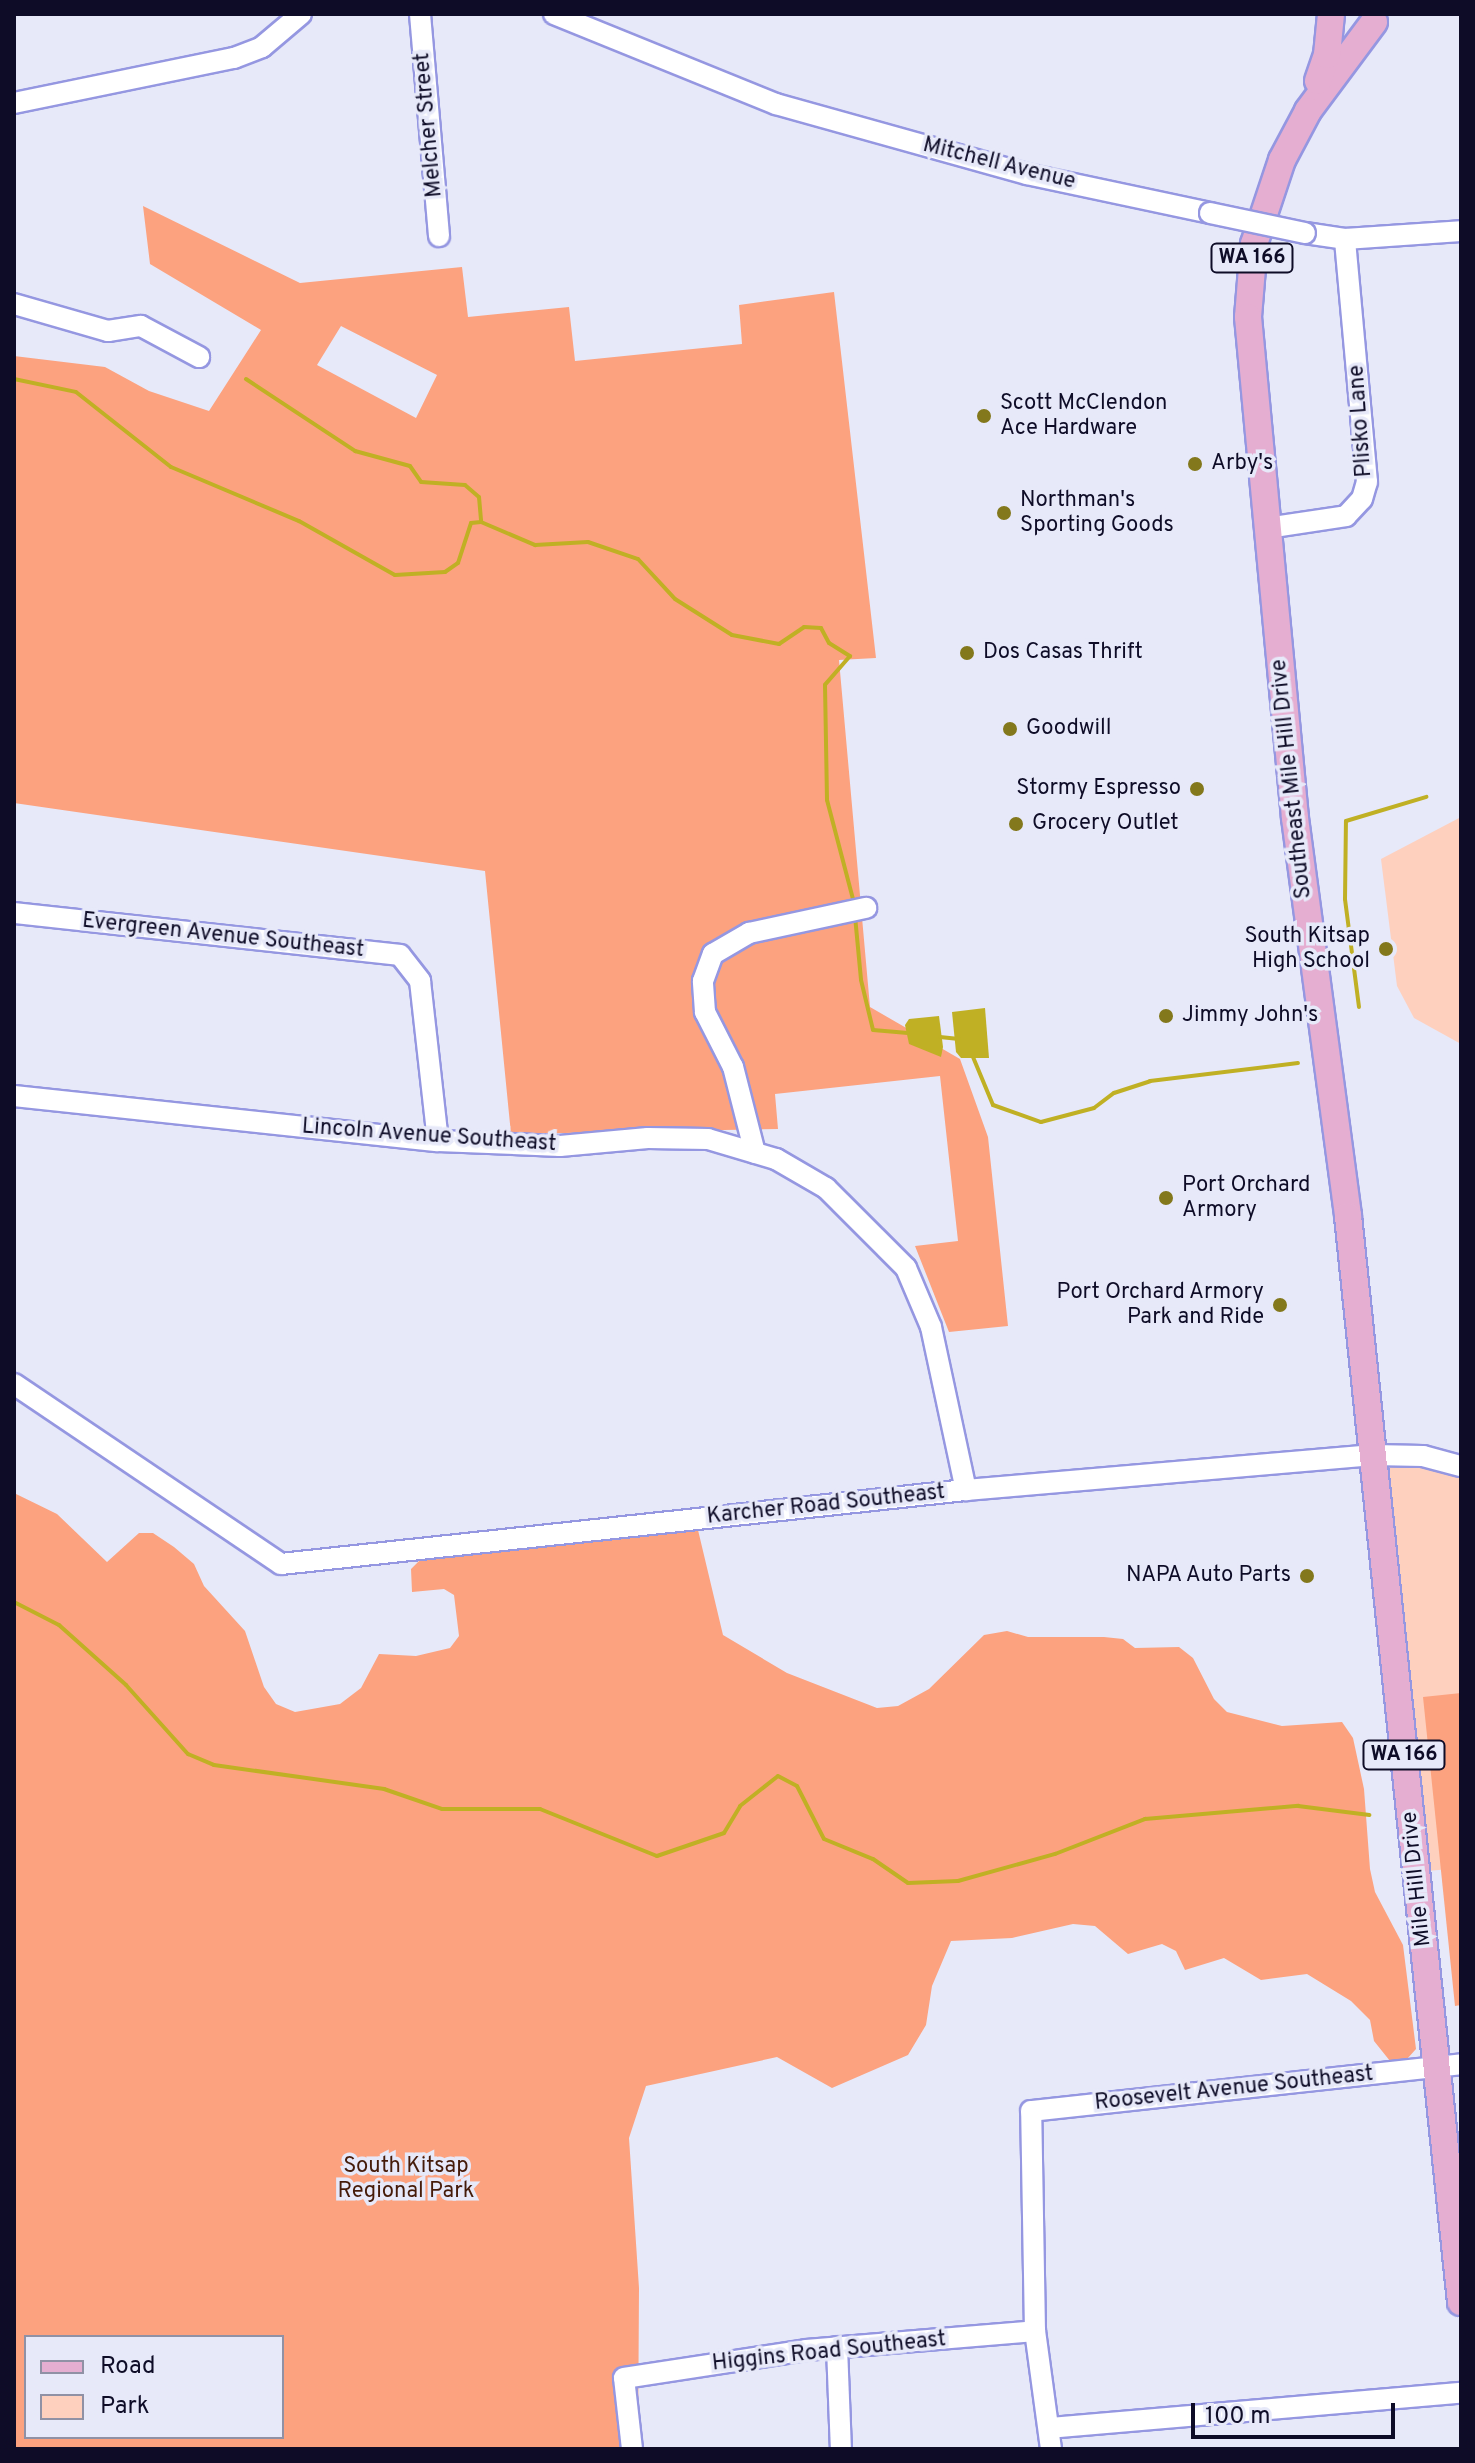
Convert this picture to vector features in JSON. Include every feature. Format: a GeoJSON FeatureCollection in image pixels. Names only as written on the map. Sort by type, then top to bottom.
{"type":"FeatureCollection","features":[{"type":"Feature","properties":{"kind":"main road","name":"Southeast Mile Hill Drive"},"geometry":{"type":"LineString","coordinates":[[1331,14],[1327,55],[1308,111],[1275,177],[1250,266],[1248,317],[1302,881],[1348,1216],[1373,1455]]}},
{"type":"Feature","properties":{"kind":"main road"},"geometry":{"type":"LineString","coordinates":[[1341,14],[1383,18]]}},
{"type":"Feature","properties":{"kind":"main road","name":"Southeast Mile Hill Drive"},"geometry":{"type":"LineString","coordinates":[[1308,111],[1383,18]]}},
{"type":"Feature","properties":{"kind":"main road","name":"Mile Hill Drive"},"geometry":{"type":"LineString","coordinates":[[1373,1455],[1449,2065],[1461,2302]]}},
{"type":"Feature","properties":{"kind":"street"},"geometry":{"type":"LineString","coordinates":[[14,103],[234,58],[262,47],[301,14]]}},
{"type":"Feature","properties":{"kind":"street","name":"Melcher Street"},"geometry":{"type":"LineString","coordinates":[[420,14],[439,236]]}},
{"type":"Feature","properties":{"kind":"street","name":"Mitchell Avenue"},"geometry":{"type":"LineString","coordinates":[[554,14],[776,104],[1027,174],[1345,239],[1461,231]]}},
{"type":"Feature","properties":{"kind":"street","name":"Plisko Lane"},"geometry":{"type":"LineString","coordinates":[[1267,528],[1346,516],[1362,499],[1367,482],[1345,239]]}},
{"type":"Feature","properties":{"kind":"street"},"geometry":{"type":"LineString","coordinates":[[14,304],[108,331],[141,326],[199,357]]}},
{"type":"Feature","properties":{"kind":"street"},"geometry":{"type":"LineString","coordinates":[[755,1153],[733,1067],[705,1012],[703,981],[713,954],[749,933],[866,908]]}},
{"type":"Feature","properties":{"kind":"street","name":"Evergreen Avenue Southeast"},"geometry":{"type":"LineString","coordinates":[[14,913],[400,955],[420,981],[438,1141]]}},
{"type":"Feature","properties":{"kind":"street","name":"Lincoln Avenue Southeast"},"geometry":{"type":"LineString","coordinates":[[14,1096],[438,1141],[560,1146],[648,1138],[708,1139],[776,1159],[826,1188],[906,1268],[931,1327],[966,1490]]}},
{"type":"Feature","properties":{"kind":"street","name":"Karcher Road Southeast"},"geometry":{"type":"LineString","coordinates":[[14,1384],[281,1564],[966,1490],[1373,1455],[1423,1456],[1461,1466]]}},
{"type":"Feature","properties":{"kind":"street","name":"Roosevelt Avenue Southeast"},"geometry":{"type":"LineString","coordinates":[[1035,2331],[1031,2111],[1449,2065]]}},
{"type":"Feature","properties":{"kind":"street"},"geometry":{"type":"LineString","coordinates":[[1035,2331],[1050,2439],[1461,2393]]}},
{"type":"Feature","properties":{"kind":"street","name":"Higgins Road Southeast"},"geometry":{"type":"LineString","coordinates":[[632,2449],[624,2378],[837,2347],[1035,2331]]}},
{"type":"Feature","properties":{"kind":"street"},"geometry":{"type":"LineString","coordinates":[[837,2347],[841,2449]]}},
{"type":"Feature","properties":{"kind":"green space"},"geometry":{"type":"Polygon","coordinates":[[[143,206],[300,283],[462,267],[468,317],[569,307],[575,361],[742,344],[739,305],[834,292],[876,658],[839,660],[870,1007],[960,1059],[988,1137],[1008,1326],[949,1332],[915,1246],[958,1241],[940,1076],[775,1094],[778,1129],[511,1134],[485,871],[14,803],[14,356],[105,367],[149,391],[209,411],[261,330],[150,264],[143,206]],[[341,326],[317,365],[416,418],[437,375],[341,326]]]}},
{"type":"Feature","properties":{"kind":"green space"},"geometry":{"type":"Polygon","coordinates":[[[1461,817],[1461,1044],[1414,1018],[1397,986],[1381,859],[1461,817]]]}},
{"type":"Feature","properties":{"kind":"green space"},"geometry":{"type":"Polygon","coordinates":[[[1373,1455],[1461,1466],[1461,1868],[1416,1872],[1373,1455]]]}},
{"type":"Feature","properties":{"kind":"green space","name":"South Kitsap Regional Park"},"geometry":{"type":"Polygon","coordinates":[[[14,1493],[57,1514],[107,1562],[139,1533],[153,1533],[174,1547],[194,1564],[204,1586],[245,1631],[264,1687],[276,1704],[295,1712],[340,1704],[361,1688],[379,1654],[416,1656],[450,1648],[459,1636],[454,1595],[444,1589],[412,1592],[411,1569],[424,1556],[698,1530],[723,1635],[787,1673],[877,1708],[898,1706],[929,1689],[984,1635],[1007,1631],[1028,1637],[1104,1637],[1123,1639],[1135,1648],[1179,1647],[1193,1658],[1214,1699],[1227,1712],[1282,1726],[1342,1722],[1353,1738],[1364,1789],[1370,1869],[1375,1892],[1403,1945],[1416,2049],[1407,2059],[1390,2061],[1374,2041],[1370,2020],[1351,2001],[1307,1974],[1261,1980],[1224,1958],[1185,1970],[1176,1951],[1162,1944],[1128,1954],[1095,1926],[1073,1924],[1012,1938],[951,1941],[932,1986],[926,2025],[908,2055],[832,2088],[777,2057],[646,2086],[629,2138],[639,2288],[638,2449],[14,2449],[14,1493]]]}},
{"type":"Feature","properties":{"kind":"green space"},"geometry":{"type":"Polygon","coordinates":[[[1461,1693],[1461,2005],[1455,2006],[1423,1697],[1461,1693]]]}},
{"type":"Feature","properties":{"kind":"shaded area"},"geometry":{"type":"Polygon","coordinates":[[[985,1008],[989,1058],[961,1058],[956,1052],[952,1012],[985,1008]]]}},
{"type":"Feature","properties":{"kind":"shaded area"},"geometry":{"type":"Polygon","coordinates":[[[939,1016],[943,1047],[941,1057],[909,1044],[905,1025],[909,1019],[939,1016]]]}},
{"type":"Feature","properties":{"kind":"waterway"},"geometry":{"type":"LineString","coordinates":[[14,379],[76,392],[171,467],[299,521],[395,575],[445,572],[458,563],[471,523],[481,522],[535,545],[588,542],[638,559],[675,599],[732,635],[779,644],[804,627],[821,628],[829,643],[850,656],[825,685],[827,800],[854,903]]}},
{"type":"Feature","properties":{"kind":"waterway"},"geometry":{"type":"LineString","coordinates":[[246,379],[355,451],[410,466],[421,482],[465,485],[479,497],[481,522]]}},
{"type":"Feature","properties":{"kind":"waterway"},"geometry":{"type":"LineString","coordinates":[[1359,1007],[1345,899],[1346,821],[1426,797]]}},
{"type":"Feature","properties":{"kind":"waterway"},"geometry":{"type":"LineString","coordinates":[[855,916],[861,980],[873,1030],[908,1033]]}},
{"type":"Feature","properties":{"kind":"waterway"},"geometry":{"type":"LineString","coordinates":[[940,1037],[959,1039]]}},
{"type":"Feature","properties":{"kind":"waterway"},"geometry":{"type":"LineString","coordinates":[[973,1057],[993,1105],[1041,1122],[1094,1108],[1114,1093],[1150,1081],[1298,1063]]}},
{"type":"Feature","properties":{"kind":"waterway"},"geometry":{"type":"LineString","coordinates":[[14,1602],[59,1625],[126,1685],[188,1754],[214,1765],[384,1789],[442,1809],[540,1809],[657,1856],[724,1833],[740,1806],[778,1776],[797,1786],[824,1839],[873,1859],[908,1883],[958,1881],[1055,1854],[1145,1819],[1298,1806],[1369,1815]]}},
{"type":"Feature","properties":{"kind":"place","name":"Scott McClendon Ace Hardware"},"geometry":{"type":"Point","coordinates":[984,416]}},
{"type":"Feature","properties":{"kind":"place","name":"Arby's"},"geometry":{"type":"Point","coordinates":[1195,464]}},
{"type":"Feature","properties":{"kind":"place","name":"Northman's Sporting Goods"},"geometry":{"type":"Point","coordinates":[1004,513]}},
{"type":"Feature","properties":{"kind":"place","name":"Dos Casas Thrift"},"geometry":{"type":"Point","coordinates":[967,653]}},
{"type":"Feature","properties":{"kind":"place","name":"Goodwill"},"geometry":{"type":"Point","coordinates":[1010,729]}},
{"type":"Feature","properties":{"kind":"place","name":"Stormy Espresso"},"geometry":{"type":"Point","coordinates":[1197,789]}},
{"type":"Feature","properties":{"kind":"place","name":"Grocery Outlet"},"geometry":{"type":"Point","coordinates":[1016,824]}},
{"type":"Feature","properties":{"kind":"place","name":"South Kitsap High School"},"geometry":{"type":"Point","coordinates":[1386,949]}},
{"type":"Feature","properties":{"kind":"place","name":"Jimmy John's"},"geometry":{"type":"Point","coordinates":[1166,1016]}},
{"type":"Feature","properties":{"kind":"place","name":"Port Orchard Armory"},"geometry":{"type":"Point","coordinates":[1166,1198]}},
{"type":"Feature","properties":{"kind":"place","name":"Port Orchard Armory Park and Ride"},"geometry":{"type":"Point","coordinates":[1280,1305]}},
{"type":"Feature","properties":{"kind":"place","name":"NAPA Auto Parts"},"geometry":{"type":"Point","coordinates":[1307,1576]}}]}
